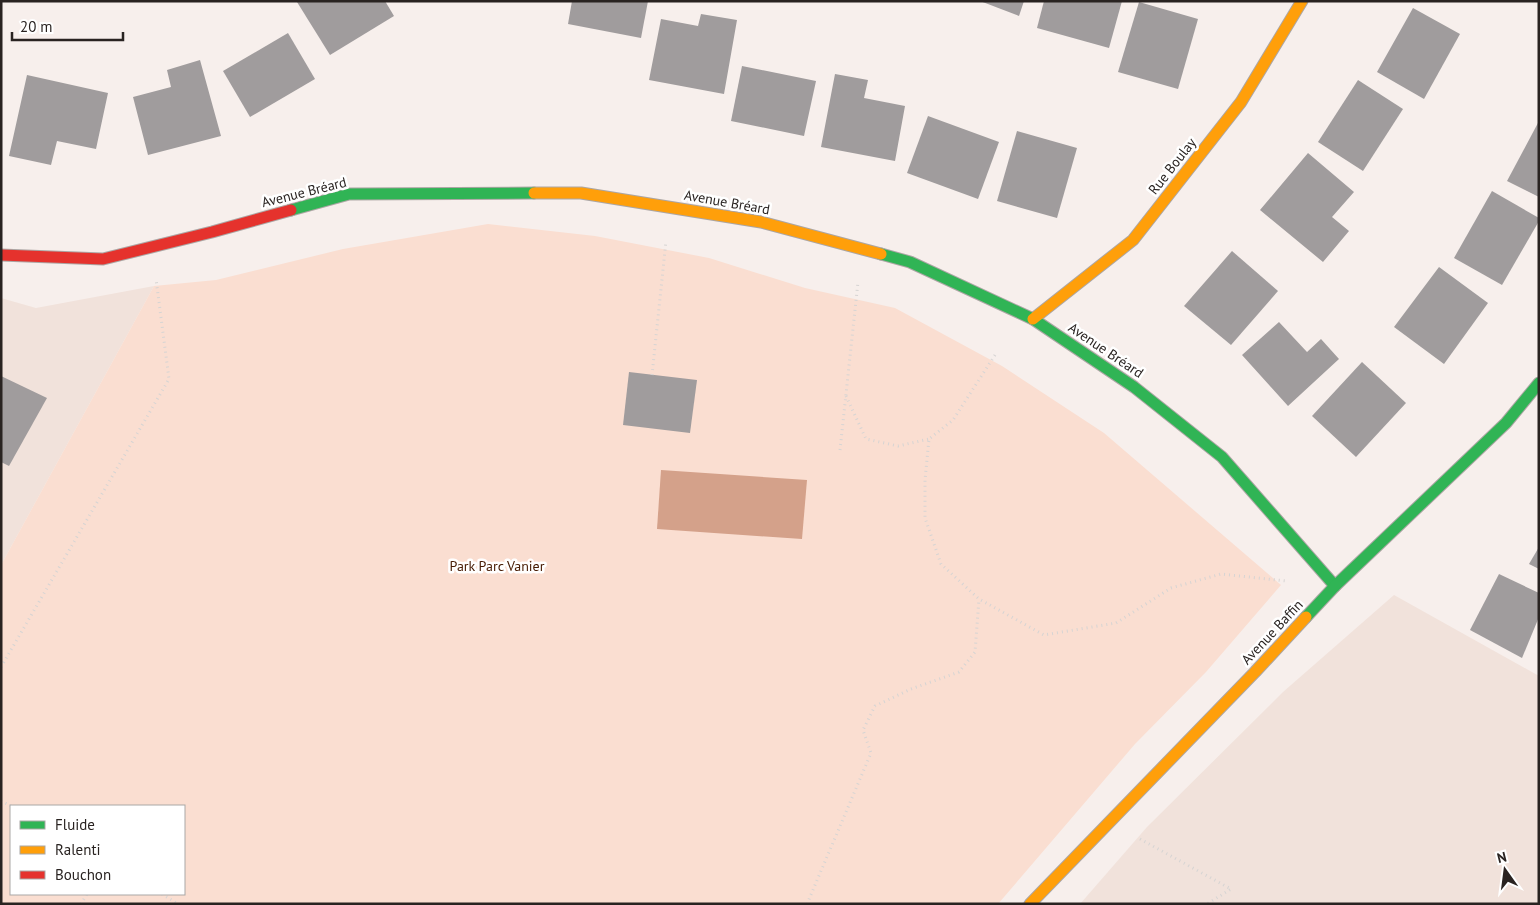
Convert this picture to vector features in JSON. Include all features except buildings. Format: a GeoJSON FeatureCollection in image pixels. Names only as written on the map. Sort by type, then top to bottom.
{"type":"FeatureCollection","features":[{"type":"Feature","properties":{"kind":"street","name":"Rue Boulay"},"geometry":{"type":"LineString","coordinates":[[1033,319],[1133,240],[1241,102],[1302,1]]}},
{"type":"Feature","properties":{"kind":"street","name":"Avenue Bréard"},"geometry":{"type":"LineString","coordinates":[[1,255],[103,259],[212,232],[349,194],[581,194],[761,222],[910,262],[1033,319],[1134,386],[1222,457],[1335,586]]}},
{"type":"Feature","properties":{"kind":"street","name":"Avenue Baffin"},"geometry":{"type":"LineString","coordinates":[[1030,904],[1255,672],[1335,586],[1506,423],[1539,383]]}},
{"type":"Feature","properties":{"kind":"path"},"geometry":{"type":"LineString","coordinates":[[652,374],[670,207]]}},
{"type":"Feature","properties":{"kind":"path"},"geometry":{"type":"LineString","coordinates":[[1,667],[169,379],[151,247]]}},
{"type":"Feature","properties":{"kind":"path"},"geometry":{"type":"LineString","coordinates":[[840,450],[861,248]]}},
{"type":"Feature","properties":{"kind":"path"},"geometry":{"type":"LineString","coordinates":[[846,396],[866,440],[898,446],[929,439],[953,420],[995,355]]}},
{"type":"Feature","properties":{"kind":"path"},"geometry":{"type":"LineString","coordinates":[[929,439],[925,480],[925,518],[941,564],[979,599],[1044,636],[1116,623],[1171,588],[1221,574],[1286,581]]}},
{"type":"Feature","properties":{"kind":"path"},"geometry":{"type":"LineString","coordinates":[[807,904],[870,753],[863,730],[875,706],[911,689],[959,672],[975,652],[979,599]]}},
{"type":"Feature","properties":{"kind":"path"},"geometry":{"type":"LineString","coordinates":[[1109,822],[1230,889],[1207,904]]}},
{"type":"Feature","properties":{"kind":"path"},"geometry":{"type":"LineString","coordinates":[[164,895],[178,904]]}},
{"type":"Feature","properties":{"kind":"shaded area"},"geometry":{"type":"Polygon","coordinates":[[[154,286],[1,565],[1,298],[36,308],[154,286]]]}},
{"type":"Feature","properties":{"kind":"shaded area"},"geometry":{"type":"Polygon","coordinates":[[[661,470],[807,480],[802,539],[657,529],[661,470]]]}},
{"type":"Feature","properties":{"kind":"shaded area"},"geometry":{"type":"Polygon","coordinates":[[[1394,595],[1539,676],[1539,904],[1080,904],[1147,827],[1283,692],[1394,595]]]}},
{"type":"Feature","properties":{"kind":"green space","name":"Park Parc Vanier"},"geometry":{"type":"Polygon","coordinates":[[[488,224],[595,236],[709,258],[805,288],[895,308],[1002,366],[1104,433],[1281,585],[1206,672],[1135,744],[998,904],[1,904],[1,565],[154,286],[216,280],[343,249],[488,224]]]}},
{"type":"Feature","properties":{"kind":"traffic: fast"},"geometry":{"type":"LineString","coordinates":[[291,210],[349,194],[534,193]]}},
{"type":"Feature","properties":{"kind":"traffic: fast"},"geometry":{"type":"LineString","coordinates":[[881,254],[910,262],[1033,319],[1134,387],[1222,457],[1335,586]]}},
{"type":"Feature","properties":{"kind":"traffic: fast"},"geometry":{"type":"LineString","coordinates":[[1306,617],[1335,586],[1506,423],[1539,383]]}},
{"type":"Feature","properties":{"kind":"traffic: slow"},"geometry":{"type":"LineString","coordinates":[[1033,319],[1133,240],[1241,102],[1302,1]]}},
{"type":"Feature","properties":{"kind":"traffic: slow"},"geometry":{"type":"LineString","coordinates":[[534,193],[581,193],[761,222],[881,254]]}},
{"type":"Feature","properties":{"kind":"traffic: slow"},"geometry":{"type":"LineString","coordinates":[[1030,904],[1306,617]]}},
{"type":"Feature","properties":{"kind":"traffic: jam"},"geometry":{"type":"LineString","coordinates":[[1,255],[103,259],[291,210]]}}]}
